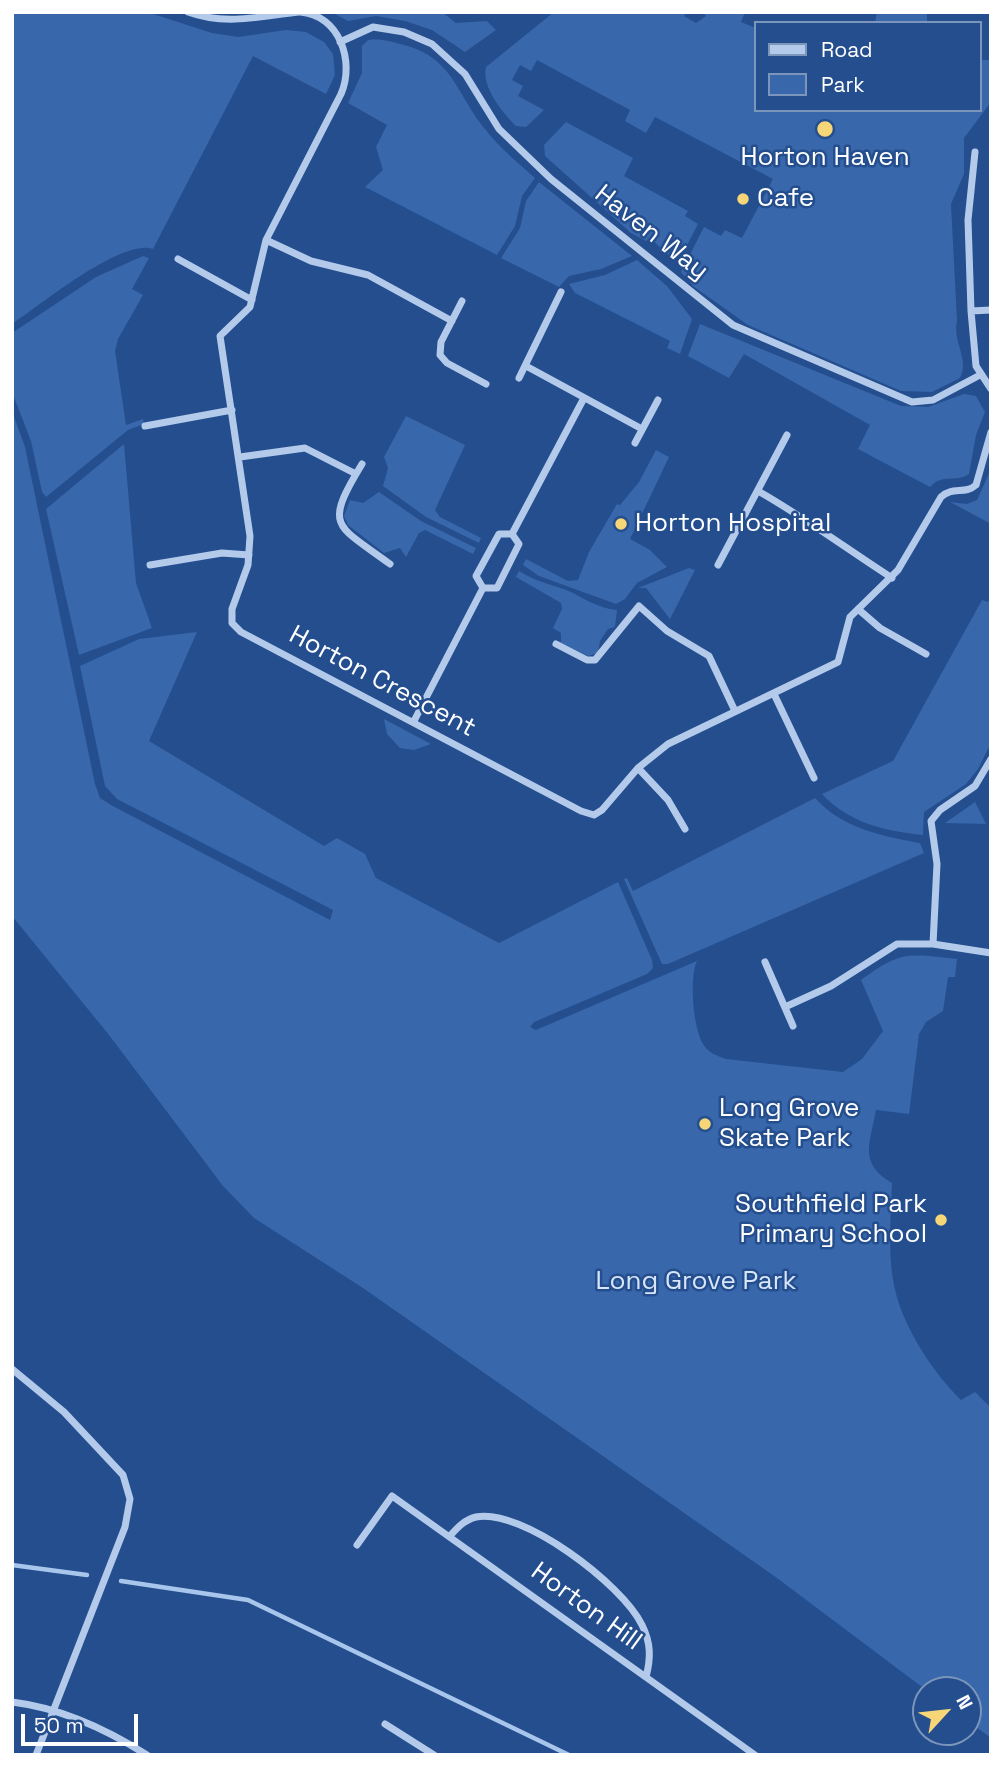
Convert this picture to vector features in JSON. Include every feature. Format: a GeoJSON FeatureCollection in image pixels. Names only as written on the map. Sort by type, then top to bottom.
{"type":"FeatureCollection","features":[{"type":"Feature","properties":{"kind":"street"},"geometry":{"type":"LineString","coordinates":[[188,12],[211,19],[231,21],[300,12],[322,19],[340,42]]}},
{"type":"Feature","properties":{"kind":"street","name":"Haven Way"},"geometry":{"type":"LineString","coordinates":[[340,42],[373,27],[415,35],[438,47],[468,78],[499,129],[551,179],[743,331],[912,402],[933,400],[980,375]]}},
{"type":"Feature","properties":{"kind":"street","name":"Horton Crescent"},"geometry":{"type":"LineString","coordinates":[[340,42],[348,64],[344,87],[266,240],[253,300],[241,318],[220,336],[249,519],[249,555],[245,579],[231,613],[232,623],[237,629],[591,815],[602,810],[638,768],[673,741],[838,662],[845,628],[858,609],[892,578],[944,494],[951,490],[968,490],[976,485],[991,432]]}},
{"type":"Feature","properties":{"kind":"street"},"geometry":{"type":"LineString","coordinates":[[975,152],[968,220],[971,311],[975,361],[980,375],[991,389]]}},
{"type":"Feature","properties":{"kind":"street"},"geometry":{"type":"LineString","coordinates":[[266,240],[311,261],[368,275],[452,321]]}},
{"type":"Feature","properties":{"kind":"street"},"geometry":{"type":"LineString","coordinates":[[178,260],[253,300]]}},
{"type":"Feature","properties":{"kind":"street"},"geometry":{"type":"LineString","coordinates":[[520,378],[561,292]]}},
{"type":"Feature","properties":{"kind":"street"},"geometry":{"type":"LineString","coordinates":[[462,301],[439,347],[441,357],[486,384]]}},
{"type":"Feature","properties":{"kind":"street"},"geometry":{"type":"LineString","coordinates":[[971,311],[991,310]]}},
{"type":"Feature","properties":{"kind":"street"},"geometry":{"type":"LineString","coordinates":[[526,366],[642,429]]}},
{"type":"Feature","properties":{"kind":"street"},"geometry":{"type":"LineString","coordinates":[[512,534],[584,398]]}},
{"type":"Feature","properties":{"kind":"street"},"geometry":{"type":"LineString","coordinates":[[635,443],[658,400]]}},
{"type":"Feature","properties":{"kind":"street"},"geometry":{"type":"LineString","coordinates":[[145,426],[232,410]]}},
{"type":"Feature","properties":{"kind":"street"},"geometry":{"type":"LineString","coordinates":[[718,565],[787,435]]}},
{"type":"Feature","properties":{"kind":"street"},"geometry":{"type":"LineString","coordinates":[[240,457],[305,448],[356,474]]}},
{"type":"Feature","properties":{"kind":"street"},"geometry":{"type":"LineString","coordinates":[[362,464],[338,510],[338,520],[342,528],[390,564]]}},
{"type":"Feature","properties":{"kind":"street"},"geometry":{"type":"LineString","coordinates":[[758,491],[807,519],[834,541],[892,578]]}},
{"type":"Feature","properties":{"kind":"street"},"geometry":{"type":"LineString","coordinates":[[483,588],[475,576],[499,534],[512,534]]}},
{"type":"Feature","properties":{"kind":"street"},"geometry":{"type":"LineString","coordinates":[[483,588],[497,588],[511,562],[519,544],[512,534]]}},
{"type":"Feature","properties":{"kind":"street"},"geometry":{"type":"LineString","coordinates":[[150,565],[222,553],[249,555]]}},
{"type":"Feature","properties":{"kind":"street"},"geometry":{"type":"LineString","coordinates":[[414,722],[483,588]]}},
{"type":"Feature","properties":{"kind":"street"},"geometry":{"type":"LineString","coordinates":[[556,644],[583,659],[595,660],[646,597]]}},
{"type":"Feature","properties":{"kind":"street"},"geometry":{"type":"LineString","coordinates":[[639,606],[663,628],[709,656],[735,711]]}},
{"type":"Feature","properties":{"kind":"street"},"geometry":{"type":"LineString","coordinates":[[858,609],[880,628],[926,654]]}},
{"type":"Feature","properties":{"kind":"street"},"geometry":{"type":"LineString","coordinates":[[774,694],[814,778]]}},
{"type":"Feature","properties":{"kind":"street"},"geometry":{"type":"LineString","coordinates":[[933,944],[937,864],[931,821],[940,810],[975,786],[991,759]]}},
{"type":"Feature","properties":{"kind":"street"},"geometry":{"type":"LineString","coordinates":[[638,768],[668,800],[685,830]]}},
{"type":"Feature","properties":{"kind":"street"},"geometry":{"type":"LineString","coordinates":[[785,1007],[837,983],[891,946],[907,942],[991,953]]}},
{"type":"Feature","properties":{"kind":"street"},"geometry":{"type":"LineString","coordinates":[[765,962],[793,1026]]}},
{"type":"Feature","properties":{"kind":"street"},"geometry":{"type":"LineString","coordinates":[[12,1369],[64,1412],[123,1475],[130,1499],[125,1527],[36,1755]]}},
{"type":"Feature","properties":{"kind":"street","name":"Horton Hill"},"geometry":{"type":"LineString","coordinates":[[357,1545],[392,1496],[755,1755]]}},
{"type":"Feature","properties":{"kind":"street"},"geometry":{"type":"LineString","coordinates":[[450,1536],[460,1524],[474,1517],[494,1517],[517,1524],[594,1572],[641,1623],[649,1641],[651,1660],[646,1676]]}},
{"type":"Feature","properties":{"kind":"street"},"geometry":{"type":"LineString","coordinates":[[12,1702],[52,1710],[109,1731],[147,1755]]}},
{"type":"Feature","properties":{"kind":"street"},"geometry":{"type":"LineString","coordinates":[[385,1724],[434,1755]]}},
{"type":"Feature","properties":{"kind":"green space"},"geometry":{"type":"Polygon","coordinates":[[[12,12],[147,12],[212,33],[238,37],[286,30],[306,32],[324,42],[333,54],[335,75],[326,94],[253,56],[153,249],[139,248],[102,263],[12,324],[12,12]]]}},
{"type":"Feature","properties":{"kind":"green space"},"geometry":{"type":"Polygon","coordinates":[[[331,12],[442,12],[456,23],[487,21],[496,30],[465,52],[432,30],[405,21],[376,16],[348,21],[331,12]]]}},
{"type":"Feature","properties":{"kind":"green space"},"geometry":{"type":"Polygon","coordinates":[[[554,12],[687,12],[684,16],[696,23],[706,16],[702,12],[745,12],[741,22],[754,27],[754,112],[982,112],[982,60],[991,60],[991,102],[964,138],[964,174],[951,204],[956,328],[963,365],[960,378],[932,392],[901,391],[748,325],[693,286],[681,272],[704,227],[721,236],[725,230],[742,238],[773,179],[655,117],[646,133],[625,121],[630,110],[537,60],[531,71],[520,65],[512,80],[523,86],[518,96],[544,110],[526,127],[516,126],[499,107],[490,91],[485,75],[486,67],[554,12]]]}},
{"type":"Feature","properties":{"kind":"green space"},"geometry":{"type":"Polygon","coordinates":[[[877,12],[927,12],[927,21],[875,21],[877,12]]]}},
{"type":"Feature","properties":{"kind":"green space"},"geometry":{"type":"Polygon","coordinates":[[[368,40],[396,43],[418,50],[442,66],[490,136],[535,178],[522,196],[515,226],[497,255],[365,187],[383,170],[376,147],[387,125],[348,103],[362,73],[362,46],[368,40]]]}},
{"type":"Feature","properties":{"kind":"green space"},"geometry":{"type":"Polygon","coordinates":[[[566,122],[633,158],[624,176],[688,211],[685,216],[698,224],[680,259],[676,262],[650,238],[646,241],[631,233],[545,156],[544,145],[566,122]]]}},
{"type":"Feature","properties":{"kind":"green space"},"geometry":{"type":"Polygon","coordinates":[[[539,182],[632,256],[601,269],[569,276],[559,287],[501,258],[520,228],[526,201],[539,182]]]}},
{"type":"Feature","properties":{"kind":"green space"},"geometry":{"type":"Polygon","coordinates":[[[143,256],[149,258],[132,289],[143,295],[118,339],[115,351],[126,425],[143,419],[144,424],[128,430],[46,497],[42,492],[31,441],[12,392],[12,333],[96,277],[143,256]]]}},
{"type":"Feature","properties":{"kind":"green space"},"geometry":{"type":"Polygon","coordinates":[[[637,260],[667,286],[692,319],[680,354],[667,348],[670,341],[575,293],[569,284],[605,275],[637,260]]]}},
{"type":"Feature","properties":{"kind":"green space"},"geometry":{"type":"Polygon","coordinates":[[[700,324],[901,406],[928,407],[964,394],[976,396],[985,412],[976,435],[969,474],[960,478],[939,480],[930,487],[858,449],[870,425],[744,354],[729,378],[688,356],[700,324]]]}},
{"type":"Feature","properties":{"kind":"green space","name":"Long Grove Park"},"geometry":{"type":"Polygon","coordinates":[[[12,411],[25,447],[95,784],[100,798],[111,805],[330,920],[333,910],[117,799],[105,786],[80,666],[139,639],[197,632],[149,741],[324,846],[337,838],[365,854],[376,878],[499,943],[618,882],[653,968],[647,974],[534,1022],[530,1027],[536,1030],[697,961],[693,979],[695,1015],[700,1036],[710,1051],[726,1059],[843,1072],[862,1059],[883,1031],[861,980],[886,963],[906,956],[957,959],[955,977],[948,977],[943,1011],[926,1022],[919,1034],[909,1114],[876,1110],[869,1152],[874,1168],[892,1183],[891,1268],[902,1313],[928,1360],[961,1400],[975,1392],[991,1408],[991,1738],[982,1731],[982,1676],[912,1676],[912,1679],[777,1578],[363,1288],[254,1218],[223,1186],[109,1035],[12,916],[12,411]]]}},
{"type":"Feature","properties":{"kind":"green space"},"geometry":{"type":"Polygon","coordinates":[[[406,416],[465,445],[435,510],[440,517],[481,538],[479,543],[426,517],[383,486],[388,468],[384,457],[406,416]]]}},
{"type":"Feature","properties":{"kind":"green space"},"geometry":{"type":"Polygon","coordinates":[[[124,444],[136,583],[152,628],[79,655],[46,509],[124,444]]]}},
{"type":"Feature","properties":{"kind":"green space"},"geometry":{"type":"Polygon","coordinates":[[[656,450],[669,457],[630,539],[650,550],[667,567],[637,583],[625,599],[616,604],[539,576],[523,565],[526,559],[568,581],[578,580],[589,552],[617,504],[620,505],[639,482],[656,450]]]}},
{"type":"Feature","properties":{"kind":"green space"},"geometry":{"type":"Polygon","coordinates":[[[991,469],[991,524],[950,502],[967,504],[977,500],[991,469]]]}},
{"type":"Feature","properties":{"kind":"green space"},"geometry":{"type":"Polygon","coordinates":[[[379,492],[421,521],[476,548],[473,554],[425,530],[419,533],[406,557],[400,548],[384,553],[348,525],[344,516],[350,500],[363,503],[379,492]]]}},
{"type":"Feature","properties":{"kind":"green space"},"geometry":{"type":"Polygon","coordinates":[[[689,568],[695,570],[670,619],[646,588],[638,588],[689,568]]]}},
{"type":"Feature","properties":{"kind":"green space"},"geometry":{"type":"Polygon","coordinates":[[[519,571],[598,606],[617,610],[615,627],[608,629],[600,641],[598,653],[588,656],[561,643],[561,633],[553,628],[562,609],[561,603],[516,577],[519,571]]]}},
{"type":"Feature","properties":{"kind":"green space"},"geometry":{"type":"Polygon","coordinates":[[[991,597],[991,743],[978,769],[966,784],[924,812],[923,835],[881,828],[844,812],[822,794],[893,761],[982,600],[988,602],[991,597]]]}},
{"type":"Feature","properties":{"kind":"green space"},"geometry":{"type":"Polygon","coordinates":[[[384,719],[431,744],[414,750],[400,748],[387,734],[384,719]]]}},
{"type":"Feature","properties":{"kind":"green space"},"geometry":{"type":"Polygon","coordinates":[[[815,798],[837,817],[850,824],[877,834],[920,843],[924,853],[668,964],[662,964],[624,879],[627,878],[633,891],[815,798]]]}},
{"type":"Feature","properties":{"kind":"green space"},"geometry":{"type":"Polygon","coordinates":[[[975,802],[986,824],[945,823],[975,802]]]}},
{"type":"Feature","properties":{"kind":"waterway"},"geometry":{"type":"LineString","coordinates":[[12,1565],[87,1575]]}},
{"type":"Feature","properties":{"kind":"waterway"},"geometry":{"type":"LineString","coordinates":[[121,1581],[248,1600],[569,1755]]}},
{"type":"Feature","properties":{"kind":"place","name":"Horton Haven"},"geometry":{"type":"Point","coordinates":[825,129]}},
{"type":"Feature","properties":{"kind":"place","name":"Cafe"},"geometry":{"type":"Point","coordinates":[743,199]}},
{"type":"Feature","properties":{"kind":"place","name":"Horton Hospital"},"geometry":{"type":"Point","coordinates":[621,524]}},
{"type":"Feature","properties":{"kind":"place","name":"Long Grove Skate Park"},"geometry":{"type":"Point","coordinates":[705,1124]}},
{"type":"Feature","properties":{"kind":"place","name":"Southfield Park Primary School"},"geometry":{"type":"Point","coordinates":[941,1220]}}]}
